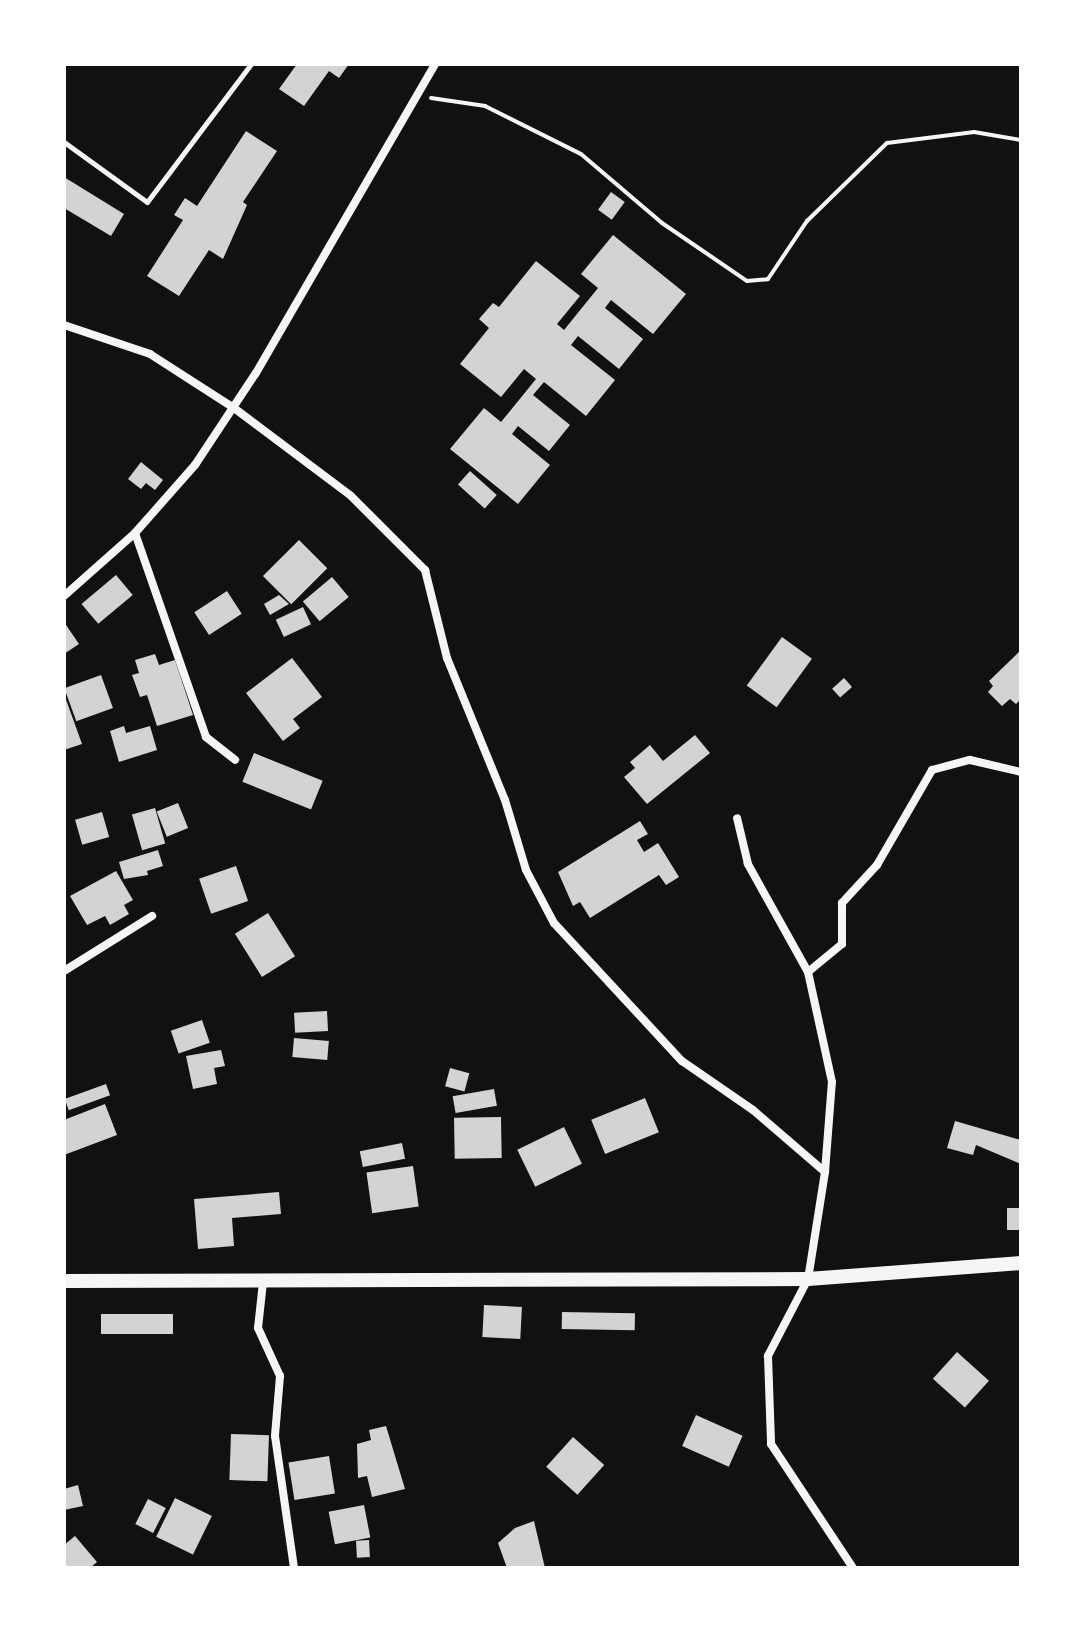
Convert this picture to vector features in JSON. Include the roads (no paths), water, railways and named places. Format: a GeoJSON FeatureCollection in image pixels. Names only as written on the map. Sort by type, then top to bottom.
{"type":"FeatureCollection","features":[{"type":"Feature","properties":{"kind":"street"},"geometry":{"type":"LineString","coordinates":[[64,596],[135,533],[195,465],[234,408],[435,64]]}},
{"type":"Feature","properties":{"kind":"street"},"geometry":{"type":"LineString","coordinates":[[64,325],[150,354],[234,408],[351,496],[425,570],[447,658],[505,800],[526,870],[554,923],[682,1061],[753,1110],[825,1172]]}},
{"type":"Feature","properties":{"kind":"street"},"geometry":{"type":"LineString","coordinates":[[135,533],[206,737],[235,760]]}},
{"type":"Feature","properties":{"kind":"street"},"geometry":{"type":"LineString","coordinates":[[808,972],[842,944],[842,903],[877,865],[932,770],[970,760],[1021,772]]}},
{"type":"Feature","properties":{"kind":"street"},"geometry":{"type":"LineString","coordinates":[[737,818],[748,864],[808,972],[832,1082],[825,1172],[808,1279],[768,1356],[771,1444],[853,1568]]}},
{"type":"Feature","properties":{"kind":"street"},"geometry":{"type":"LineString","coordinates":[[64,971],[152,916]]}},
{"type":"Feature","properties":{"kind":"street"},"geometry":{"type":"LineString","coordinates":[[64,1281],[808,1279],[1021,1263]]}},
{"type":"Feature","properties":{"kind":"street"},"geometry":{"type":"LineString","coordinates":[[263,1282],[258,1328],[280,1376],[275,1436],[294,1568]]}},
{"type":"Feature","properties":{"kind":"lane"},"geometry":{"type":"LineString","coordinates":[[64,142],[147,202],[251,64]]}}]}
